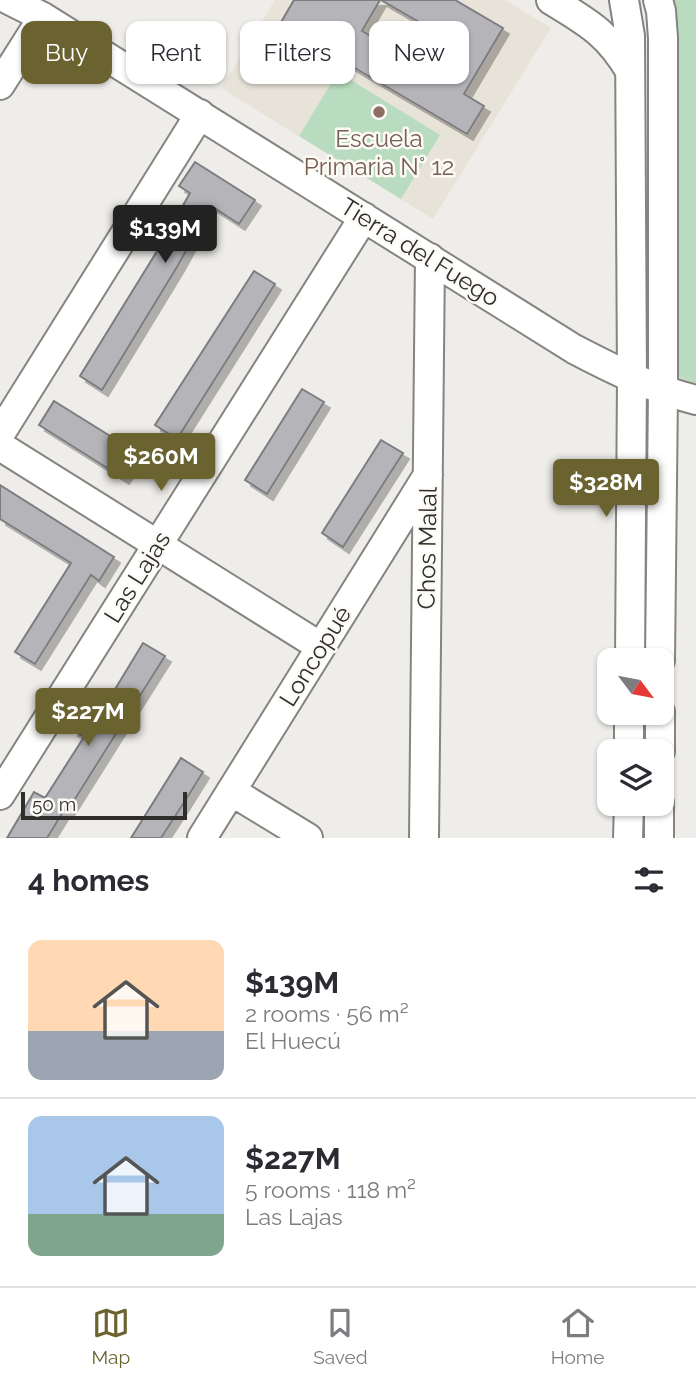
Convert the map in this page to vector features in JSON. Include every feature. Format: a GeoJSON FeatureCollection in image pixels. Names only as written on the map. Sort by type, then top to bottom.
{"type":"FeatureCollection","features":[{"type":"Feature","properties":{"kind":"street","name":"Tierra del Fuego"},"geometry":{"type":"LineString","coordinates":[[9,0],[43,17],[575,349],[632,378],[663,391],[696,400]]}},
{"type":"Feature","properties":{"kind":"street"},"geometry":{"type":"LineString","coordinates":[[551,0],[600,32],[621,55],[630,71]]}},
{"type":"Feature","properties":{"kind":"street"},"geometry":{"type":"LineString","coordinates":[[624,0],[630,36],[630,648]]}},
{"type":"Feature","properties":{"kind":"street"},"geometry":{"type":"LineString","coordinates":[[658,0],[663,38],[660,648]]}},
{"type":"Feature","properties":{"kind":"street"},"geometry":{"type":"LineString","coordinates":[[0,85],[43,17]]}},
{"type":"Feature","properties":{"kind":"street"},"geometry":{"type":"LineString","coordinates":[[0,434],[200,114]]}},
{"type":"Feature","properties":{"kind":"street","name":"Las Lajas"},"geometry":{"type":"LineString","coordinates":[[0,795],[364,217]]}},
{"type":"Feature","properties":{"kind":"street","name":"Chos Malal"},"geometry":{"type":"LineString","coordinates":[[424,838],[430,258]]}},
{"type":"Feature","properties":{"kind":"street"},"geometry":{"type":"LineString","coordinates":[[0,446],[321,647]]}},
{"type":"Feature","properties":{"kind":"street","name":"Loncopué"},"geometry":{"type":"LineString","coordinates":[[202,838],[428,475]]}},
{"type":"Feature","properties":{"kind":"street"},"geometry":{"type":"LineString","coordinates":[[231,790],[308,838]]}},
{"type":"Feature","properties":{"kind":"street"},"geometry":{"type":"LineString","coordinates":[[628,838],[629,816]]}},
{"type":"Feature","properties":{"kind":"street"},"geometry":{"type":"LineString","coordinates":[[659,816],[659,838]]}},
{"type":"Feature","properties":{"kind":"shaded area","name":"Escuela Primaria N° 12"},"geometry":{"type":"Polygon","coordinates":[[[275,0],[505,0],[551,28],[433,219],[221,88],[226,84],[240,57],[240,84],[355,84],[355,21],[262,21],[275,0]]]}},
{"type":"Feature","properties":{"kind":"green space"},"geometry":{"type":"Polygon","coordinates":[[[668,0],[696,0],[696,384],[676,376],[668,0]]]}},
{"type":"Feature","properties":{"kind":"green space"},"geometry":{"type":"Polygon","coordinates":[[[355,82],[440,135],[401,199],[299,136],[331,84],[355,82]]]}},
{"type":"Feature","properties":{"kind":"building"},"geometry":{"type":"Polygon","coordinates":[[[294,0],[380,0],[362,31],[369,35],[369,76],[355,68],[355,21],[282,21],[294,0]]]}},
{"type":"Feature","properties":{"kind":"building"},"geometry":{"type":"Polygon","coordinates":[[[381,0],[455,0],[503,28],[464,94],[484,106],[467,134],[382,84],[469,84],[469,21],[417,21],[381,0]]]}},
{"type":"Feature","properties":{"kind":"building"},"geometry":{"type":"Polygon","coordinates":[[[195,162],[255,200],[239,224],[211,206],[102,390],[80,376],[190,193],[179,186],[195,162]]]}},
{"type":"Feature","properties":{"kind":"building"},"geometry":{"type":"Polygon","coordinates":[[[254,271],[275,284],[177,439],[155,425],[254,271]]]}},
{"type":"Feature","properties":{"kind":"building"},"geometry":{"type":"Polygon","coordinates":[[[302,389],[324,402],[267,494],[245,480],[302,389]]]}},
{"type":"Feature","properties":{"kind":"building"},"geometry":{"type":"Polygon","coordinates":[[[54,401],[139,454],[123,478],[39,425],[54,401]]]}},
{"type":"Feature","properties":{"kind":"building"},"geometry":{"type":"Polygon","coordinates":[[[381,440],[403,453],[343,547],[322,533],[381,440]]]}},
{"type":"Feature","properties":{"kind":"building"},"geometry":{"type":"Polygon","coordinates":[[[0,485],[114,557],[99,581],[91,575],[35,664],[15,652],[71,563],[0,519],[0,485]]]}},
{"type":"Feature","properties":{"kind":"building"},"geometry":{"type":"Polygon","coordinates":[[[143,643],[165,656],[68,810],[65,809],[47,838],[7,838],[34,792],[45,798],[84,737],[72,730],[90,701],[103,709],[143,643]]]}},
{"type":"Feature","properties":{"kind":"building"},"geometry":{"type":"Polygon","coordinates":[[[181,758],[203,772],[185,801],[161,838],[131,838],[181,758]]]}},
{"type":"Feature","properties":{"kind":"place","name":"Escuela Primaria N° 12"},"geometry":{"type":"Point","coordinates":[379,112]}}]}
